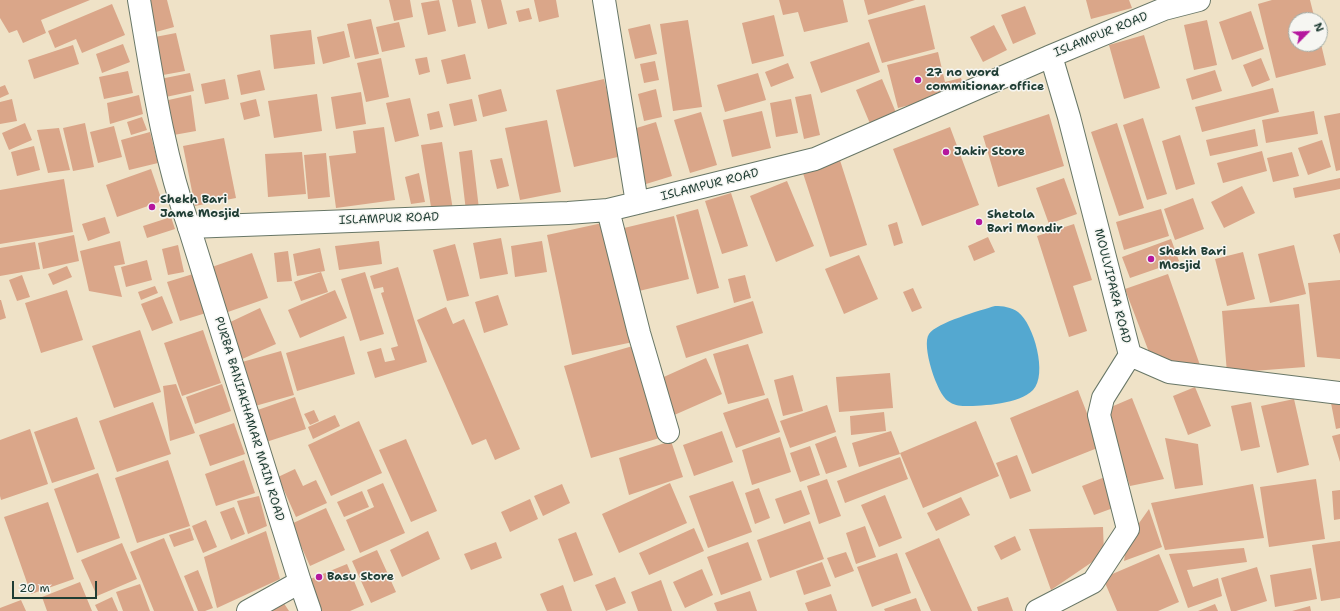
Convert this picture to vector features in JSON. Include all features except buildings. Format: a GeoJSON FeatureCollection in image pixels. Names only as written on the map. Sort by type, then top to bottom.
{"type":"FeatureCollection","features":[{"type":"Feature","properties":{"kind":"street","name":"PURBA BANIAKHAMAR MAIN ROAD"},"geometry":{"type":"LineString","coordinates":[[139,0],[157,106],[179,198],[310,611]]}},
{"type":"Feature","properties":{"kind":"street"},"geometry":{"type":"LineString","coordinates":[[604,0],[637,203]]}},
{"type":"Feature","properties":{"kind":"street","name":"ISLAMPUR ROAD"},"geometry":{"type":"LineString","coordinates":[[189,227],[568,213],[608,210],[815,159],[1051,56],[1164,9],[1199,0]]}},
{"type":"Feature","properties":{"kind":"street","name":"MOULVIPARA ROAD"},"geometry":{"type":"LineString","coordinates":[[1051,56],[1069,117],[1130,355],[1169,372],[1340,393]]}},
{"type":"Feature","properties":{"kind":"street"},"geometry":{"type":"LineString","coordinates":[[608,210],[639,333],[668,432]]}},
{"type":"Feature","properties":{"kind":"street"},"geometry":{"type":"LineString","coordinates":[[1037,611],[1094,582],[1128,530],[1099,415],[1103,398],[1130,355]]}},
{"type":"Feature","properties":{"kind":"street"},"geometry":{"type":"LineString","coordinates":[[248,611],[300,582]]}},
{"type":"Feature","properties":{"kind":"water"},"geometry":{"type":"Polygon","coordinates":[[[995,306],[1007,307],[1015,310],[1024,318],[1029,327],[1034,338],[1039,362],[1037,383],[1033,390],[1027,395],[1010,401],[991,405],[956,405],[944,397],[935,380],[931,369],[927,348],[929,334],[949,321],[995,306]]]}},
{"type":"Feature","properties":{"kind":"place","name":"27 no word commitionar office"},"geometry":{"type":"Point","coordinates":[918,80]}},
{"type":"Feature","properties":{"kind":"place","name":"Jakir Store"},"geometry":{"type":"Point","coordinates":[946,152]}},
{"type":"Feature","properties":{"kind":"place","name":"Shekh Bari Jame Mosjid"},"geometry":{"type":"Point","coordinates":[152,207]}},
{"type":"Feature","properties":{"kind":"place","name":"Shetola Bari Mondir"},"geometry":{"type":"Point","coordinates":[979,222]}},
{"type":"Feature","properties":{"kind":"place","name":"Shekh Bari Mosjid"},"geometry":{"type":"Point","coordinates":[1151,259]}},
{"type":"Feature","properties":{"kind":"place","name":"Basu Store"},"geometry":{"type":"Point","coordinates":[319,577]}}]}
